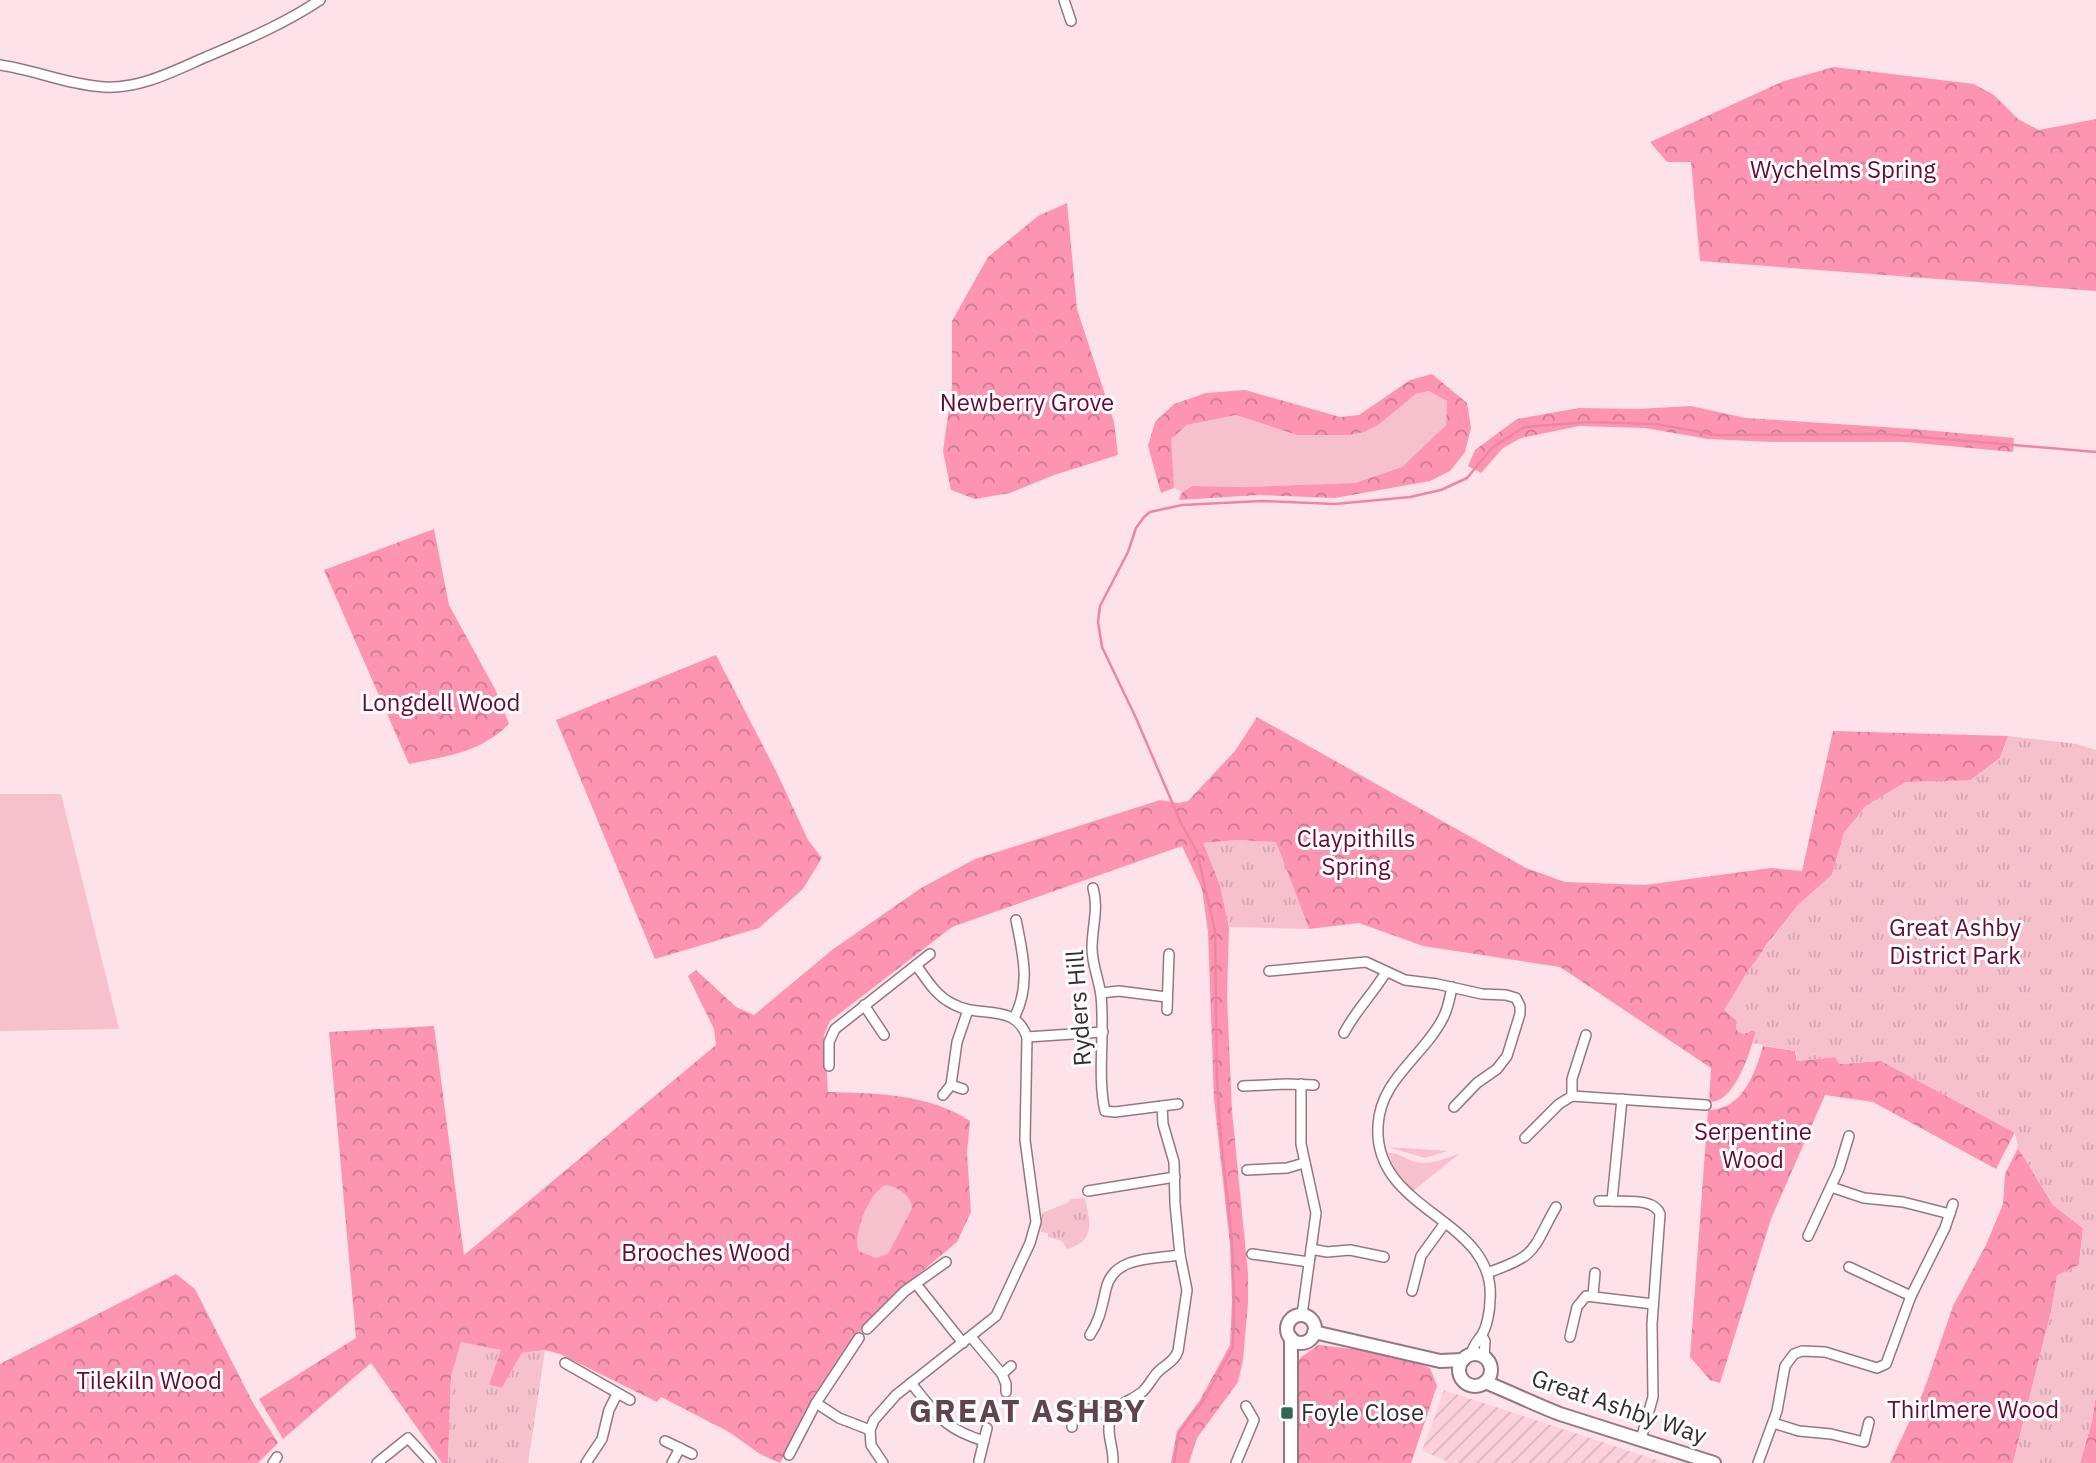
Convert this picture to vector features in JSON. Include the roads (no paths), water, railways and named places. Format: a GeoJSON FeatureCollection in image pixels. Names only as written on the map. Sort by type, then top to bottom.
{"type":"FeatureCollection","features":[{"type":"Feature","properties":{"kind":"street"},"geometry":{"type":"LineString","coordinates":[[0,65],[95,86],[113,88],[134,84],[158,78],[262,33],[320,0]]}},
{"type":"Feature","properties":{"kind":"street"},"geometry":{"type":"LineString","coordinates":[[1064,0],[1071,20]]}},
{"type":"Feature","properties":{"kind":"street","name":"Ryders Hill"},"geometry":{"type":"LineString","coordinates":[[1093,888],[1096,904],[1093,960],[1101,993],[1105,1111],[1178,1104]]}},
{"type":"Feature","properties":{"kind":"street"},"geometry":{"type":"LineString","coordinates":[[1014,1018],[1025,984],[1016,920]]}},
{"type":"Feature","properties":{"kind":"street"},"geometry":{"type":"LineString","coordinates":[[829,1066],[829,1042],[835,1029],[930,954]]}},
{"type":"Feature","properties":{"kind":"street"},"geometry":{"type":"LineString","coordinates":[[1167,1010],[1169,954]]}},
{"type":"Feature","properties":{"kind":"street"},"geometry":{"type":"LineString","coordinates":[[1269,971],[1361,962],[1405,980],[1482,994],[1512,996],[1520,1010],[1507,1056],[1497,1069],[1477,1083],[1454,1107]]}},
{"type":"Feature","properties":{"kind":"street"},"geometry":{"type":"LineString","coordinates":[[882,1463],[871,1445],[870,1430],[874,1420],[885,1406],[911,1383],[1000,1311],[1034,1233],[1035,1222],[1024,1140],[1027,1037],[1023,1027],[1014,1018],[957,1007],[937,993],[916,965]]}},
{"type":"Feature","properties":{"kind":"street"},"geometry":{"type":"LineString","coordinates":[[1344,1033],[1359,1007],[1376,990],[1386,972]]}},
{"type":"Feature","properties":{"kind":"street"},"geometry":{"type":"LineString","coordinates":[[1452,987],[1441,1022],[1387,1093],[1378,1127],[1384,1161],[1399,1186],[1469,1243],[1487,1273],[1491,1298],[1482,1336],[1476,1340],[1460,1367],[1461,1376]]}},
{"type":"Feature","properties":{"kind":"street"},"geometry":{"type":"LineString","coordinates":[[1101,993],[1119,991],[1166,997]]}},
{"type":"Feature","properties":{"kind":"street"},"geometry":{"type":"LineString","coordinates":[[864,1005],[884,1035]]}},
{"type":"Feature","properties":{"kind":"street"},"geometry":{"type":"LineString","coordinates":[[943,1095],[951,1085],[957,1042],[968,1010]]}},
{"type":"Feature","properties":{"kind":"street"},"geometry":{"type":"LineString","coordinates":[[1027,1037],[1103,1032]]}},
{"type":"Feature","properties":{"kind":"street"},"geometry":{"type":"LineString","coordinates":[[1573,1096],[1572,1079],[1586,1035]]}},
{"type":"Feature","properties":{"kind":"street"},"geometry":{"type":"LineString","coordinates":[[1301,1084],[1300,1128],[1304,1163],[1316,1213],[1302,1315]]}},
{"type":"Feature","properties":{"kind":"street"},"geometry":{"type":"LineString","coordinates":[[951,1085],[963,1089]]}},
{"type":"Feature","properties":{"kind":"street"},"geometry":{"type":"LineString","coordinates":[[1243,1086],[1314,1085]]}},
{"type":"Feature","properties":{"kind":"street"},"geometry":{"type":"LineString","coordinates":[[1525,1138],[1559,1104],[1573,1096],[1706,1105]]}},
{"type":"Feature","properties":{"kind":"street"},"geometry":{"type":"LineString","coordinates":[[1612,1200],[1622,1099]]}},
{"type":"Feature","properties":{"kind":"street"},"geometry":{"type":"LineString","coordinates":[[1113,1463],[1113,1447],[1108,1430],[1111,1417],[1120,1404],[1142,1392],[1157,1373],[1177,1356],[1187,1290],[1180,1255],[1174,1162],[1163,1124],[1162,1106]]}},
{"type":"Feature","properties":{"kind":"street"},"geometry":{"type":"LineString","coordinates":[[1808,1236],[1843,1160],[1849,1136]]}},
{"type":"Feature","properties":{"kind":"street"},"geometry":{"type":"LineString","coordinates":[[1247,1170],[1287,1168],[1304,1163]]}},
{"type":"Feature","properties":{"kind":"street"},"geometry":{"type":"LineString","coordinates":[[1088,1191],[1175,1177]]}},
{"type":"Feature","properties":{"kind":"street"},"geometry":{"type":"LineString","coordinates":[[1831,1187],[1864,1198],[1903,1202],[1950,1214]]}},
{"type":"Feature","properties":{"kind":"street"},"geometry":{"type":"LineString","coordinates":[[1600,1201],[1647,1203],[1659,1211],[1653,1304],[1653,1397],[1641,1439]]}},
{"type":"Feature","properties":{"kind":"street"},"geometry":{"type":"LineString","coordinates":[[1758,1463],[1773,1423],[1785,1366],[1790,1357],[1802,1351],[1818,1351],[1872,1367],[1882,1367],[1887,1362],[1911,1296],[1945,1228],[1953,1204]]}},
{"type":"Feature","properties":{"kind":"street"},"geometry":{"type":"LineString","coordinates":[[1487,1273],[1513,1265],[1531,1252],[1542,1238],[1556,1207]]}},
{"type":"Feature","properties":{"kind":"street"},"geometry":{"type":"LineString","coordinates":[[1412,1290],[1421,1256],[1445,1223]]}},
{"type":"Feature","properties":{"kind":"street"},"geometry":{"type":"LineString","coordinates":[[1311,1249],[1327,1252],[1350,1250],[1384,1257]]}},
{"type":"Feature","properties":{"kind":"street"},"geometry":{"type":"LineString","coordinates":[[1252,1254],[1309,1262]]}},
{"type":"Feature","properties":{"kind":"street"},"geometry":{"type":"LineString","coordinates":[[1090,1335],[1100,1317],[1108,1283],[1119,1268],[1134,1261],[1180,1255]]}},
{"type":"Feature","properties":{"kind":"street"},"geometry":{"type":"LineString","coordinates":[[867,1329],[884,1310],[946,1262]]}},
{"type":"Feature","properties":{"kind":"street"},"geometry":{"type":"LineString","coordinates":[[1849,1267],[1911,1296]]}},
{"type":"Feature","properties":{"kind":"street"},"geometry":{"type":"LineString","coordinates":[[1593,1295],[1595,1273]]}},
{"type":"Feature","properties":{"kind":"street"},"geometry":{"type":"LineString","coordinates":[[916,1284],[962,1343]]}},
{"type":"Feature","properties":{"kind":"street"},"geometry":{"type":"LineString","coordinates":[[1570,1337],[1579,1303],[1586,1296],[1653,1304]]}},
{"type":"Feature","properties":{"kind":"street"},"geometry":{"type":"LineString","coordinates":[[1302,1315],[1312,1320],[1314,1332],[1309,1339],[1295,1340],[1288,1334],[1288,1324],[1292,1318],[1302,1315]]}},
{"type":"Feature","properties":{"kind":"street"},"geometry":{"type":"LineString","coordinates":[[1314,1332],[1440,1361],[1467,1357],[1488,1362]]}},
{"type":"Feature","properties":{"kind":"street"},"geometry":{"type":"LineString","coordinates":[[1440,1361],[1443,1366],[1472,1385],[1485,1382],[1489,1378],[1488,1362],[1482,1336]]}},
{"type":"Feature","properties":{"kind":"street"},"geometry":{"type":"LineString","coordinates":[[971,1337],[1002,1374],[1006,1392]]}},
{"type":"Feature","properties":{"kind":"street"},"geometry":{"type":"LineString","coordinates":[[789,1455],[816,1403],[859,1338]]}},
{"type":"Feature","properties":{"kind":"street"},"geometry":{"type":"LineString","coordinates":[[1291,1463],[1290,1368],[1295,1340]]}},
{"type":"Feature","properties":{"kind":"street","name":"Great Ashby Way"},"geometry":{"type":"LineString","coordinates":[[1488,1362],[1510,1390]]}},
{"type":"Feature","properties":{"kind":"street"},"geometry":{"type":"LineString","coordinates":[[565,1363],[631,1400]]}},
{"type":"Feature","properties":{"kind":"street"},"geometry":{"type":"LineString","coordinates":[[1002,1374],[1012,1366]]}},
{"type":"Feature","properties":{"kind":"street","name":"Great Ashby Way"},"geometry":{"type":"LineString","coordinates":[[1485,1382],[1510,1390],[1560,1414],[1714,1463]]}},
{"type":"Feature","properties":{"kind":"street"},"geometry":{"type":"LineString","coordinates":[[911,1383],[942,1422],[961,1434],[984,1441]]}},
{"type":"Feature","properties":{"kind":"street"},"geometry":{"type":"LineString","coordinates":[[586,1463],[601,1439],[609,1410],[617,1394]]}},
{"type":"Feature","properties":{"kind":"street"},"geometry":{"type":"LineString","coordinates":[[816,1403],[839,1418],[870,1430]]}},
{"type":"Feature","properties":{"kind":"street"},"geometry":{"type":"LineString","coordinates":[[1236,1463],[1259,1419],[1246,1406]]}},
{"type":"Feature","properties":{"kind":"street"},"geometry":{"type":"LineString","coordinates":[[1072,1427],[1073,1412],[1089,1409],[1111,1417]]}},
{"type":"Feature","properties":{"kind":"street"},"geometry":{"type":"LineString","coordinates":[[1773,1423],[1799,1431],[1831,1434],[1864,1442],[1869,1422]]}},
{"type":"Feature","properties":{"kind":"street"},"geometry":{"type":"LineString","coordinates":[[979,1461],[988,1428]]}},
{"type":"Feature","properties":{"kind":"street"},"geometry":{"type":"LineString","coordinates":[[377,1463],[408,1438],[431,1463]]}},
{"type":"Feature","properties":{"kind":"street"},"geometry":{"type":"LineString","coordinates":[[666,1441],[692,1454]]}},
{"type":"Feature","properties":{"kind":"street"},"geometry":{"type":"LineString","coordinates":[[672,1463],[680,1448]]}},
{"type":"Feature","properties":{"kind":"waterway"},"geometry":{"type":"LineString","coordinates":[[1174,1463],[1179,1433],[1203,1401],[1233,1347],[1234,1300],[1232,1242],[1217,1080],[1215,931],[1197,852],[1181,823],[1102,647],[1098,622],[1100,606],[1128,552],[1136,528],[1144,517],[1150,512],[1182,505],[1262,501],[1335,504],[1410,497],[1441,490],[1467,478],[1492,448],[1524,427],[1590,422],[1656,424],[1716,435],[1885,434],[2096,452]]}},
{"type":"Feature","properties":{"kind":"place","name":"Foyle Close"},"geometry":{"type":"Point","coordinates":[1287,1413]}},
{"type":"Feature","properties":{"kind":"district","name":"GREAT ASHBY"},"geometry":{"type":"Point","coordinates":[1028,1411]}},
{"type":"Feature","properties":{"kind":"park label","name":"Wychelms Spring"},"geometry":{"type":"Point","coordinates":[1843,170]}},
{"type":"Feature","properties":{"kind":"park label","name":"Newberry Grove"},"geometry":{"type":"Point","coordinates":[1027,403]}},
{"type":"Feature","properties":{"kind":"park label","name":"Longdell Wood"},"geometry":{"type":"Point","coordinates":[441,703]}},
{"type":"Feature","properties":{"kind":"park label","name":"Claypithills Spring"},"geometry":{"type":"Point","coordinates":[1356,853]}},
{"type":"Feature","properties":{"kind":"park label","name":"Great Ashby District Park"},"geometry":{"type":"Point","coordinates":[1955,942]}},
{"type":"Feature","properties":{"kind":"park label","name":"Serpentine Wood"},"geometry":{"type":"Point","coordinates":[1753,1146]}},
{"type":"Feature","properties":{"kind":"park label","name":"Brooches Wood"},"geometry":{"type":"Point","coordinates":[706,1253]}},
{"type":"Feature","properties":{"kind":"park label","name":"Tilekiln Wood"},"geometry":{"type":"Point","coordinates":[149,1381]}},
{"type":"Feature","properties":{"kind":"park label","name":"Thirlmere Wood"},"geometry":{"type":"Point","coordinates":[1973,1410]}}]}
